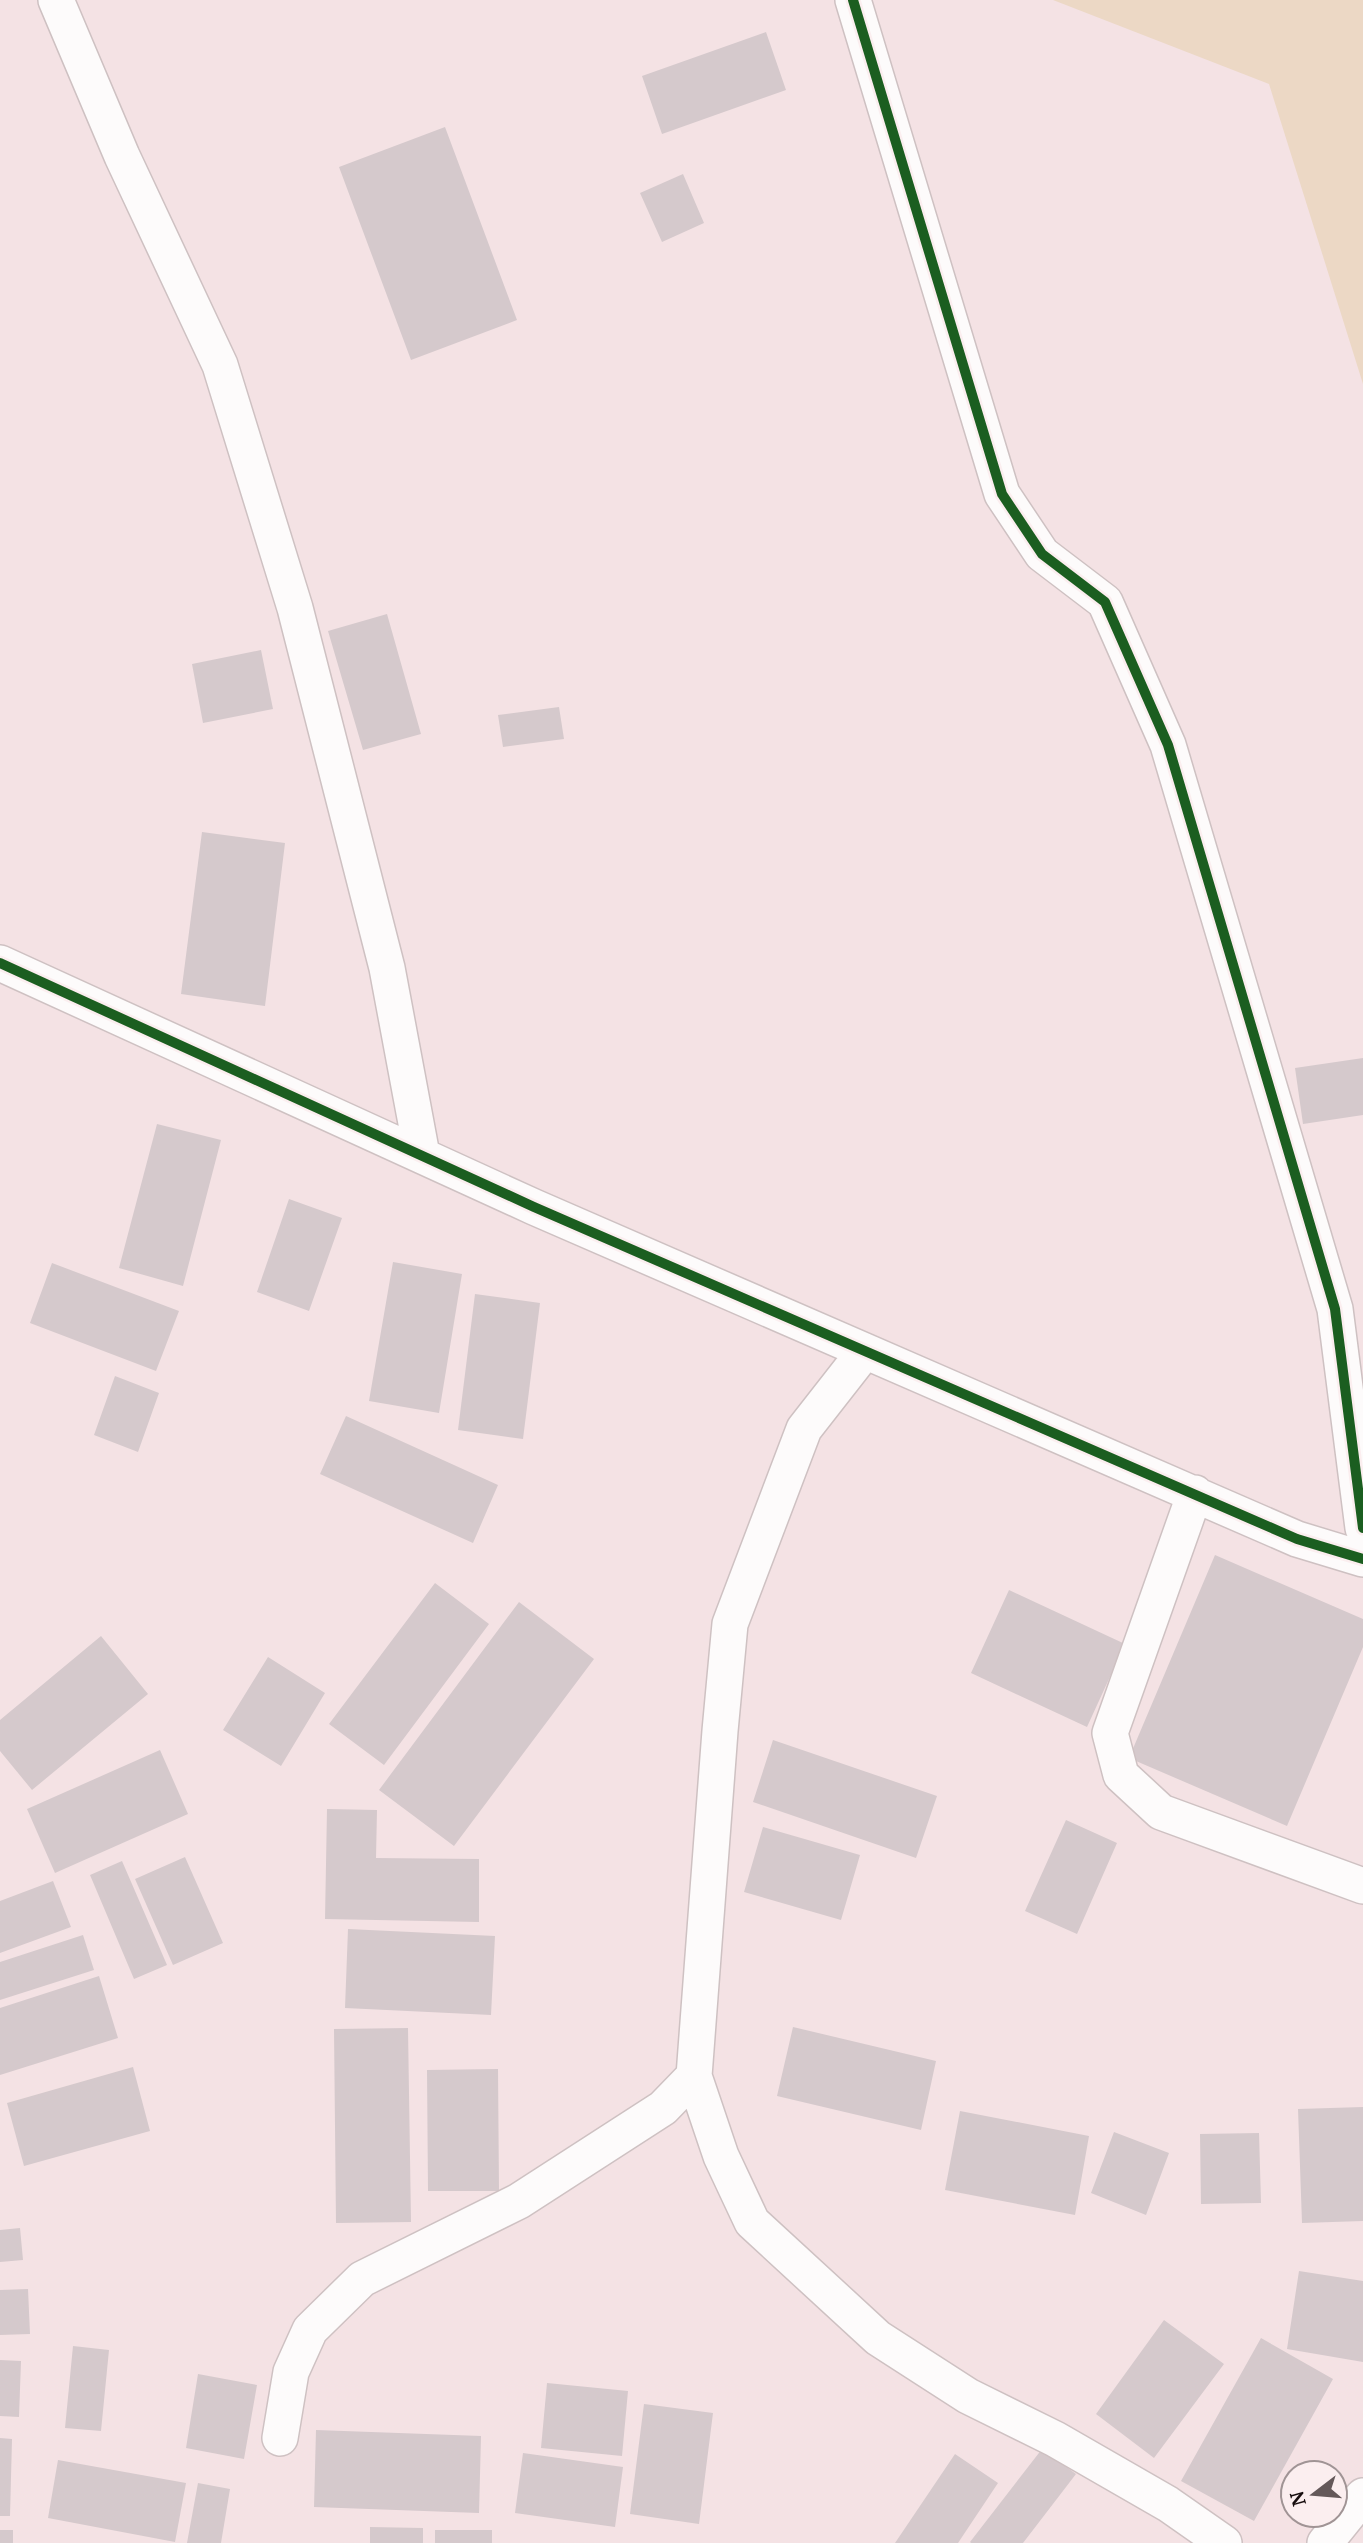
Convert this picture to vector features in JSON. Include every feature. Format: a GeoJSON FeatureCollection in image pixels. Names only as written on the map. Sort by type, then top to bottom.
{"type":"FeatureCollection","features":[{"type":"Feature","properties":{"kind":"street"},"geometry":{"type":"LineString","coordinates":[[56,0],[122,156],[220,365],[299,621],[387,968],[422,1155]]}},
{"type":"Feature","properties":{"kind":"street"},"geometry":{"type":"LineString","coordinates":[[853,0],[1003,494],[1042,554],[1105,602],[1168,745],[1335,1309],[1363,1528]]}},
{"type":"Feature","properties":{"kind":"street"},"geometry":{"type":"LineString","coordinates":[[0,963],[534,1207],[1297,1539],[1363,1559]]}},
{"type":"Feature","properties":{"kind":"street"},"geometry":{"type":"LineString","coordinates":[[865,1351],[804,1429],[730,1624],[694,2076],[721,2156],[752,2222],[878,2338],[968,2396],[1055,2439],[1168,2504],[1223,2543]]}},
{"type":"Feature","properties":{"kind":"street"},"geometry":{"type":"LineString","coordinates":[[1195,1493],[1110,1733],[1121,1775],[1161,1812],[1363,1886]]}},
{"type":"Feature","properties":{"kind":"street"},"geometry":{"type":"LineString","coordinates":[[280,2438],[291,2372],[310,2330],[362,2279],[519,2201],[663,2108],[694,2076]]}},
{"type":"Feature","properties":{"kind":"street"},"geometry":{"type":"LineString","coordinates":[[1325,2543],[1363,2496]]}},
{"type":"Feature","properties":{"kind":"shaded area"},"geometry":{"type":"Polygon","coordinates":[[[1053,0],[1363,0],[1363,384],[1269,84],[1053,0]]]}},
{"type":"Feature","properties":{"kind":"building"},"geometry":{"type":"Polygon","coordinates":[[[766,32],[786,90],[662,134],[642,76],[766,32]]]}},
{"type":"Feature","properties":{"kind":"building"},"geometry":{"type":"Polygon","coordinates":[[[445,127],[517,320],[411,360],[339,167],[445,127]]]}},
{"type":"Feature","properties":{"kind":"building"},"geometry":{"type":"Polygon","coordinates":[[[683,174],[704,223],[662,242],[640,193],[683,174]]]}},
{"type":"Feature","properties":{"kind":"building"},"geometry":{"type":"Polygon","coordinates":[[[387,614],[421,734],[363,750],[328,631],[387,614]]]}},
{"type":"Feature","properties":{"kind":"building"},"geometry":{"type":"Polygon","coordinates":[[[261,650],[273,709],[203,723],[192,664],[261,650]]]}},
{"type":"Feature","properties":{"kind":"building"},"geometry":{"type":"Polygon","coordinates":[[[559,707],[564,739],[503,747],[498,715],[559,707]]]}},
{"type":"Feature","properties":{"kind":"building"},"geometry":{"type":"Polygon","coordinates":[[[202,832],[285,843],[265,1006],[181,994],[202,832]]]}},
{"type":"Feature","properties":{"kind":"building"},"geometry":{"type":"Polygon","coordinates":[[[1363,1058],[1363,1115],[1303,1124],[1295,1068],[1363,1058]]]}},
{"type":"Feature","properties":{"kind":"building"},"geometry":{"type":"Polygon","coordinates":[[[157,1124],[221,1140],[183,1286],[119,1268],[157,1124]]]}},
{"type":"Feature","properties":{"kind":"building"},"geometry":{"type":"Polygon","coordinates":[[[289,1199],[342,1218],[309,1311],[257,1292],[289,1199]]]}},
{"type":"Feature","properties":{"kind":"building"},"geometry":{"type":"Polygon","coordinates":[[[393,1262],[462,1274],[439,1413],[369,1401],[393,1262]]]}},
{"type":"Feature","properties":{"kind":"building"},"geometry":{"type":"Polygon","coordinates":[[[52,1263],[179,1311],[156,1371],[30,1323],[52,1263]]]}},
{"type":"Feature","properties":{"kind":"building"},"geometry":{"type":"Polygon","coordinates":[[[475,1294],[540,1303],[523,1439],[458,1430],[475,1294]]]}},
{"type":"Feature","properties":{"kind":"building"},"geometry":{"type":"Polygon","coordinates":[[[115,1376],[159,1393],[138,1452],[94,1435],[115,1376]]]}},
{"type":"Feature","properties":{"kind":"building"},"geometry":{"type":"Polygon","coordinates":[[[346,1416],[498,1485],[473,1543],[320,1474],[346,1416]]]}},
{"type":"Feature","properties":{"kind":"building"},"geometry":{"type":"Polygon","coordinates":[[[1215,1555],[1363,1619],[1363,1647],[1287,1826],[1129,1758],[1215,1555]]]}},
{"type":"Feature","properties":{"kind":"building"},"geometry":{"type":"Polygon","coordinates":[[[435,1583],[489,1624],[384,1765],[329,1724],[435,1583]]]}},
{"type":"Feature","properties":{"kind":"building"},"geometry":{"type":"Polygon","coordinates":[[[1009,1590],[1125,1644],[1087,1727],[971,1673],[1009,1590]]]}},
{"type":"Feature","properties":{"kind":"building"},"geometry":{"type":"Polygon","coordinates":[[[519,1602],[594,1659],[454,1846],[379,1790],[519,1602]]]}},
{"type":"Feature","properties":{"kind":"building"},"geometry":{"type":"Polygon","coordinates":[[[101,1636],[148,1694],[32,1790],[0,1751],[0,1720],[101,1636]]]}},
{"type":"Feature","properties":{"kind":"building"},"geometry":{"type":"Polygon","coordinates":[[[268,1657],[325,1693],[281,1766],[223,1730],[268,1657]]]}},
{"type":"Feature","properties":{"kind":"building"},"geometry":{"type":"Polygon","coordinates":[[[773,1740],[937,1796],[916,1858],[753,1802],[773,1740]]]}},
{"type":"Feature","properties":{"kind":"building"},"geometry":{"type":"Polygon","coordinates":[[[160,1750],[188,1814],[55,1873],[27,1809],[160,1750]]]}},
{"type":"Feature","properties":{"kind":"building"},"geometry":{"type":"Polygon","coordinates":[[[327,1809],[377,1810],[376,1858],[479,1859],[479,1922],[325,1919],[327,1809]]]}},
{"type":"Feature","properties":{"kind":"building"},"geometry":{"type":"Polygon","coordinates":[[[1066,1820],[1117,1843],[1077,1934],[1025,1911],[1066,1820]]]}},
{"type":"Feature","properties":{"kind":"building"},"geometry":{"type":"Polygon","coordinates":[[[763,1827],[860,1855],[841,1920],[744,1892],[763,1827]]]}},
{"type":"Feature","properties":{"kind":"building"},"geometry":{"type":"Polygon","coordinates":[[[185,1857],[223,1943],[173,1965],[135,1879],[185,1857]]]}},
{"type":"Feature","properties":{"kind":"building"},"geometry":{"type":"Polygon","coordinates":[[[122,1861],[167,1965],[134,1979],[90,1875],[122,1861]]]}},
{"type":"Feature","properties":{"kind":"building"},"geometry":{"type":"Polygon","coordinates":[[[53,1881],[71,1927],[0,1953],[0,1901],[53,1881]]]}},
{"type":"Feature","properties":{"kind":"building"},"geometry":{"type":"Polygon","coordinates":[[[348,1929],[495,1936],[491,2015],[345,2008],[348,1929]]]}},
{"type":"Feature","properties":{"kind":"building"},"geometry":{"type":"Polygon","coordinates":[[[83,1935],[94,1970],[0,2000],[0,1962],[83,1935]]]}},
{"type":"Feature","properties":{"kind":"building"},"geometry":{"type":"Polygon","coordinates":[[[99,1976],[118,2038],[0,2075],[0,2008],[99,1976]]]}},
{"type":"Feature","properties":{"kind":"building"},"geometry":{"type":"Polygon","coordinates":[[[793,2027],[936,2061],[921,2130],[777,2096],[793,2027]]]}},
{"type":"Feature","properties":{"kind":"building"},"geometry":{"type":"Polygon","coordinates":[[[408,2028],[411,2222],[336,2223],[334,2029],[408,2028]]]}},
{"type":"Feature","properties":{"kind":"building"},"geometry":{"type":"Polygon","coordinates":[[[133,2067],[150,2131],[24,2166],[7,2103],[133,2067]]]}},
{"type":"Feature","properties":{"kind":"building"},"geometry":{"type":"Polygon","coordinates":[[[498,2069],[499,2191],[428,2191],[427,2070],[498,2069]]]}},
{"type":"Feature","properties":{"kind":"building"},"geometry":{"type":"Polygon","coordinates":[[[1363,2107],[1363,2221],[1302,2223],[1298,2109],[1363,2107]]]}},
{"type":"Feature","properties":{"kind":"building"},"geometry":{"type":"Polygon","coordinates":[[[960,2111],[1089,2136],[1075,2215],[945,2190],[960,2111]]]}},
{"type":"Feature","properties":{"kind":"building"},"geometry":{"type":"Polygon","coordinates":[[[1114,2132],[1169,2153],[1146,2215],[1091,2193],[1114,2132]]]}},
{"type":"Feature","properties":{"kind":"building"},"geometry":{"type":"Polygon","coordinates":[[[1259,2133],[1261,2203],[1201,2204],[1200,2134],[1259,2133]]]}},
{"type":"Feature","properties":{"kind":"building"},"geometry":{"type":"Polygon","coordinates":[[[20,2228],[23,2260],[0,2262],[0,2230],[20,2228]]]}},
{"type":"Feature","properties":{"kind":"building"},"geometry":{"type":"Polygon","coordinates":[[[1299,2271],[1363,2281],[1363,2362],[1287,2349],[1299,2271]]]}},
{"type":"Feature","properties":{"kind":"building"},"geometry":{"type":"Polygon","coordinates":[[[28,2289],[30,2334],[0,2335],[0,2290],[28,2289]]]}},
{"type":"Feature","properties":{"kind":"building"},"geometry":{"type":"Polygon","coordinates":[[[1164,2320],[1224,2364],[1154,2458],[1096,2414],[1164,2320]]]}},
{"type":"Feature","properties":{"kind":"building"},"geometry":{"type":"Polygon","coordinates":[[[1261,2338],[1333,2379],[1288,2459],[1279,2459],[1279,2476],[1254,2521],[1181,2481],[1261,2338]]]}},
{"type":"Feature","properties":{"kind":"building"},"geometry":{"type":"Polygon","coordinates":[[[73,2346],[109,2350],[101,2431],[65,2428],[73,2346]]]}},
{"type":"Feature","properties":{"kind":"building"},"geometry":{"type":"Polygon","coordinates":[[[0,2360],[21,2361],[19,2417],[0,2416],[0,2360]]]}},
{"type":"Feature","properties":{"kind":"building"},"geometry":{"type":"Polygon","coordinates":[[[198,2374],[257,2385],[244,2459],[186,2448],[198,2374]]]}},
{"type":"Feature","properties":{"kind":"building"},"geometry":{"type":"Polygon","coordinates":[[[547,2383],[628,2391],[622,2456],[541,2448],[547,2383]]]}},
{"type":"Feature","properties":{"kind":"building"},"geometry":{"type":"Polygon","coordinates":[[[644,2404],[713,2413],[699,2524],[630,2514],[644,2404]]]}},
{"type":"Feature","properties":{"kind":"building"},"geometry":{"type":"Polygon","coordinates":[[[316,2430],[481,2436],[479,2513],[314,2507],[316,2430]]]}},
{"type":"Feature","properties":{"kind":"building"},"geometry":{"type":"Polygon","coordinates":[[[0,2438],[12,2439],[10,2516],[0,2516],[0,2438]]]}},
{"type":"Feature","properties":{"kind":"building"},"geometry":{"type":"Polygon","coordinates":[[[1042,2449],[1076,2474],[1023,2543],[971,2543],[970,2542],[1042,2449]]]}},
{"type":"Feature","properties":{"kind":"building"},"geometry":{"type":"Polygon","coordinates":[[[523,2453],[623,2467],[615,2527],[515,2513],[523,2453]]]}},
{"type":"Feature","properties":{"kind":"building"},"geometry":{"type":"Polygon","coordinates":[[[955,2454],[998,2483],[958,2543],[895,2543],[955,2454]]]}},
{"type":"Feature","properties":{"kind":"building"},"geometry":{"type":"Polygon","coordinates":[[[58,2460],[186,2483],[175,2542],[48,2518],[58,2460]]]}},
{"type":"Feature","properties":{"kind":"building"},"geometry":{"type":"Polygon","coordinates":[[[198,2483],[230,2489],[221,2543],[187,2543],[198,2483]]]}},
{"type":"Feature","properties":{"kind":"building"},"geometry":{"type":"Polygon","coordinates":[[[370,2527],[423,2528],[423,2543],[370,2543],[370,2527]]]}},
{"type":"Feature","properties":{"kind":"building"},"geometry":{"type":"Polygon","coordinates":[[[0,2530],[13,2530],[13,2543],[0,2543],[0,2530]]]}},
{"type":"Feature","properties":{"kind":"building"},"geometry":{"type":"Polygon","coordinates":[[[435,2530],[492,2530],[492,2543],[435,2543],[435,2530]]]}},
{"type":"Feature","properties":{"kind":"cycle path"},"geometry":{"type":"LineString","coordinates":[[853,0],[1002,494],[1042,554],[1105,602],[1168,745],[1335,1309],[1363,1528]]}},
{"type":"Feature","properties":{"kind":"cycle path"},"geometry":{"type":"LineString","coordinates":[[0,963],[534,1207],[1297,1539],[1363,1559]]}}]}
